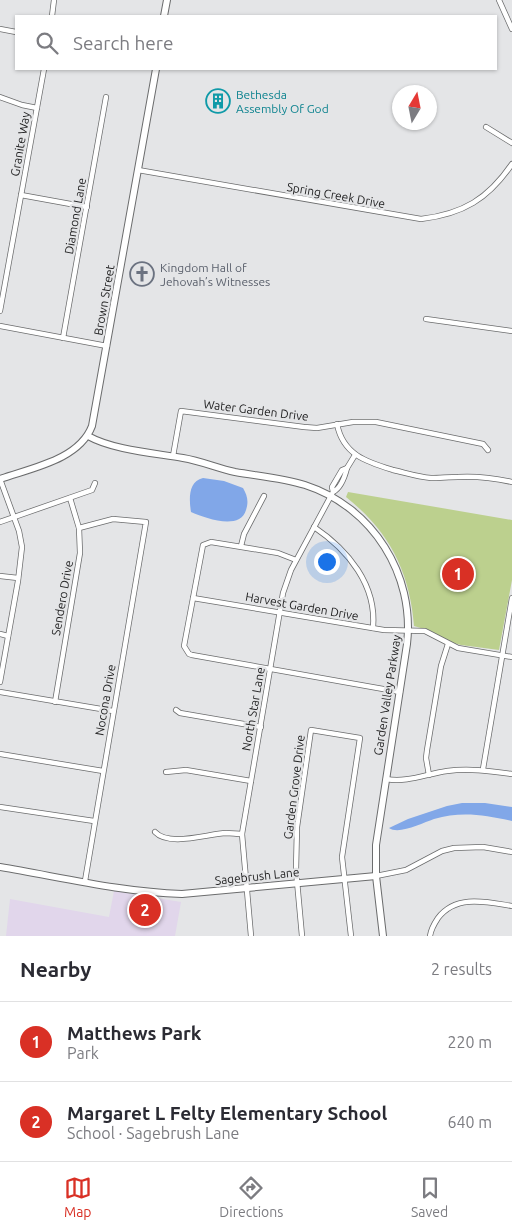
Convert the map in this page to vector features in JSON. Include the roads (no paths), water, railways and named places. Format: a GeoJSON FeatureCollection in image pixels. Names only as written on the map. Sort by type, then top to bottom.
{"type":"FeatureCollection","features":[{"type":"Feature","properties":{"kind":"street"},"geometry":{"type":"LineString","coordinates":[[52,15],[54,0]]}},
{"type":"Feature","properties":{"kind":"street"},"geometry":{"type":"LineString","coordinates":[[164,15],[167,0]]}},
{"type":"Feature","properties":{"kind":"street"},"geometry":{"type":"LineString","coordinates":[[499,0],[512,29]]}},
{"type":"Feature","properties":{"kind":"street"},"geometry":{"type":"LineString","coordinates":[[0,29],[15,32]]}},
{"type":"Feature","properties":{"kind":"street","name":"Granite Way"},"geometry":{"type":"LineString","coordinates":[[0,311],[44,70]]}},
{"type":"Feature","properties":{"kind":"street","name":"Brown Street"},"geometry":{"type":"LineString","coordinates":[[0,479],[60,458],[75,450],[88,436],[95,416],[156,70]]}},
{"type":"Feature","properties":{"kind":"street","name":"Diamond Lane"},"geometry":{"type":"LineString","coordinates":[[63,338],[106,97]]}},
{"type":"Feature","properties":{"kind":"street"},"geometry":{"type":"LineString","coordinates":[[0,98],[37,108]]}},
{"type":"Feature","properties":{"kind":"street"},"geometry":{"type":"LineString","coordinates":[[486,127],[512,142]]}},
{"type":"Feature","properties":{"kind":"street","name":"Spring Creek Drive"},"geometry":{"type":"LineString","coordinates":[[138,170],[421,219],[446,215],[463,209],[490,192],[500,182],[512,164]]}},
{"type":"Feature","properties":{"kind":"street"},"geometry":{"type":"LineString","coordinates":[[21,195],[86,207]]}},
{"type":"Feature","properties":{"kind":"street"},"geometry":{"type":"LineString","coordinates":[[426,319],[512,331]]}},
{"type":"Feature","properties":{"kind":"street"},"geometry":{"type":"LineString","coordinates":[[0,326],[107,346]]}},
{"type":"Feature","properties":{"kind":"street","name":"Water Garden Drive"},"geometry":{"type":"LineString","coordinates":[[173,456],[181,411],[317,428],[353,422],[376,422],[484,444],[488,450]]}},
{"type":"Feature","properties":{"kind":"street"},"geometry":{"type":"LineString","coordinates":[[337,424],[342,439],[355,455],[367,462],[419,477],[478,477],[512,482]]}},
{"type":"Feature","properties":{"kind":"street","name":"Garden Valley Parkway"},"geometry":{"type":"LineString","coordinates":[[88,436],[105,444],[196,460],[236,472],[298,483],[332,494],[364,521],[386,547],[398,570],[403,586],[408,611],[409,630],[376,845],[376,876],[382,936]]}},
{"type":"Feature","properties":{"kind":"street","name":"North Star Lane"},"geometry":{"type":"LineString","coordinates":[[251,936],[242,834],[286,584],[296,560],[355,455]]}},
{"type":"Feature","properties":{"kind":"street"},"geometry":{"type":"LineString","coordinates":[[0,479],[15,517],[22,547],[0,682]]}},
{"type":"Feature","properties":{"kind":"street"},"geometry":{"type":"LineString","coordinates":[[0,522],[92,490],[95,483]]}},
{"type":"Feature","properties":{"kind":"street"},"geometry":{"type":"LineString","coordinates":[[241,546],[245,530],[264,496]]}},
{"type":"Feature","properties":{"kind":"street","name":"Sendero Drive"},"geometry":{"type":"LineString","coordinates":[[55,702],[80,553],[79,528],[70,498]]}},
{"type":"Feature","properties":{"kind":"street","name":"Nocona Drive"},"geometry":{"type":"LineString","coordinates":[[79,528],[113,519],[146,522],[85,881]]}},
{"type":"Feature","properties":{"kind":"street"},"geometry":{"type":"LineString","coordinates":[[314,527],[336,542],[356,566],[370,598],[373,628]]}},
{"type":"Feature","properties":{"kind":"street"},"geometry":{"type":"LineString","coordinates":[[296,560],[278,553],[241,546],[206,543],[202,548],[184,646],[187,652],[192,655],[270,670],[400,692]]}},
{"type":"Feature","properties":{"kind":"street"},"geometry":{"type":"LineString","coordinates":[[0,576],[18,578]]}},
{"type":"Feature","properties":{"kind":"street","name":"Harvest Garden Drive"},"geometry":{"type":"LineString","coordinates":[[193,598],[391,631],[425,631],[458,648],[512,657]]}},
{"type":"Feature","properties":{"kind":"street"},"geometry":{"type":"LineString","coordinates":[[483,769],[512,598]]}},
{"type":"Feature","properties":{"kind":"street"},"geometry":{"type":"LineString","coordinates":[[0,634],[8,636]]}},
{"type":"Feature","properties":{"kind":"street"},"geometry":{"type":"LineString","coordinates":[[429,775],[426,758],[427,750],[441,666],[448,644]]}},
{"type":"Feature","properties":{"kind":"street"},"geometry":{"type":"LineString","coordinates":[[0,692],[113,711]]}},
{"type":"Feature","properties":{"kind":"street"},"geometry":{"type":"LineString","coordinates":[[176,710],[180,713],[260,727]]}},
{"type":"Feature","properties":{"kind":"street","name":"Garden Grove Drive"},"geometry":{"type":"LineString","coordinates":[[302,936],[297,883],[297,827],[311,730],[360,738],[342,857],[344,879]]}},
{"type":"Feature","properties":{"kind":"street"},"geometry":{"type":"LineString","coordinates":[[0,754],[103,771]]}},
{"type":"Feature","properties":{"kind":"street"},"geometry":{"type":"LineString","coordinates":[[386,779],[393,781],[410,780],[463,769],[483,769],[512,774]]}},
{"type":"Feature","properties":{"kind":"street"},"geometry":{"type":"LineString","coordinates":[[166,772],[186,770],[251,781]]}},
{"type":"Feature","properties":{"kind":"street"},"geometry":{"type":"LineString","coordinates":[[0,807],[94,821]]}},
{"type":"Feature","properties":{"kind":"street"},"geometry":{"type":"LineString","coordinates":[[155,832],[160,837],[172,838],[227,833],[242,834]]}},
{"type":"Feature","properties":{"kind":"street","name":"Sagebrush Lane"},"geometry":{"type":"LineString","coordinates":[[0,867],[173,894],[376,876],[406,870],[430,857],[454,848],[483,847],[512,852]]}},
{"type":"Feature","properties":{"kind":"street"},"geometry":{"type":"LineString","coordinates":[[344,879],[351,936]]}},
{"type":"Feature","properties":{"kind":"street"},"geometry":{"type":"LineString","coordinates":[[430,936],[434,923],[442,914],[451,907],[461,903],[473,901],[512,906]]}},
{"type":"Feature","properties":{"kind":"water"},"geometry":{"type":"Polygon","coordinates":[[[203,478],[224,481],[243,488],[247,507],[242,516],[237,520],[222,521],[213,520],[191,512],[190,497],[192,487],[198,480],[203,478]]]}},
{"type":"Feature","properties":{"kind":"water"},"geometry":{"type":"Polygon","coordinates":[[[462,803],[485,803],[512,807],[512,821],[483,816],[454,815],[399,830],[389,828],[408,819],[462,803]]]}},
{"type":"Feature","properties":{"kind":"place","name":"Bethesda Assembly Of God"},"geometry":{"type":"Point","coordinates":[218,101]}},
{"type":"Feature","properties":{"kind":"place","name":"Kingdom Hall of Jehovah’s Witnesses"},"geometry":{"type":"Point","coordinates":[142,274]}},
{"type":"Feature","properties":{"kind":"place","name":"Matthews Park"},"geometry":{"type":"Point","coordinates":[458,574]}},
{"type":"Feature","properties":{"kind":"place","name":"Margaret L Felty Elementary School"},"geometry":{"type":"Point","coordinates":[145,910]}}]}
